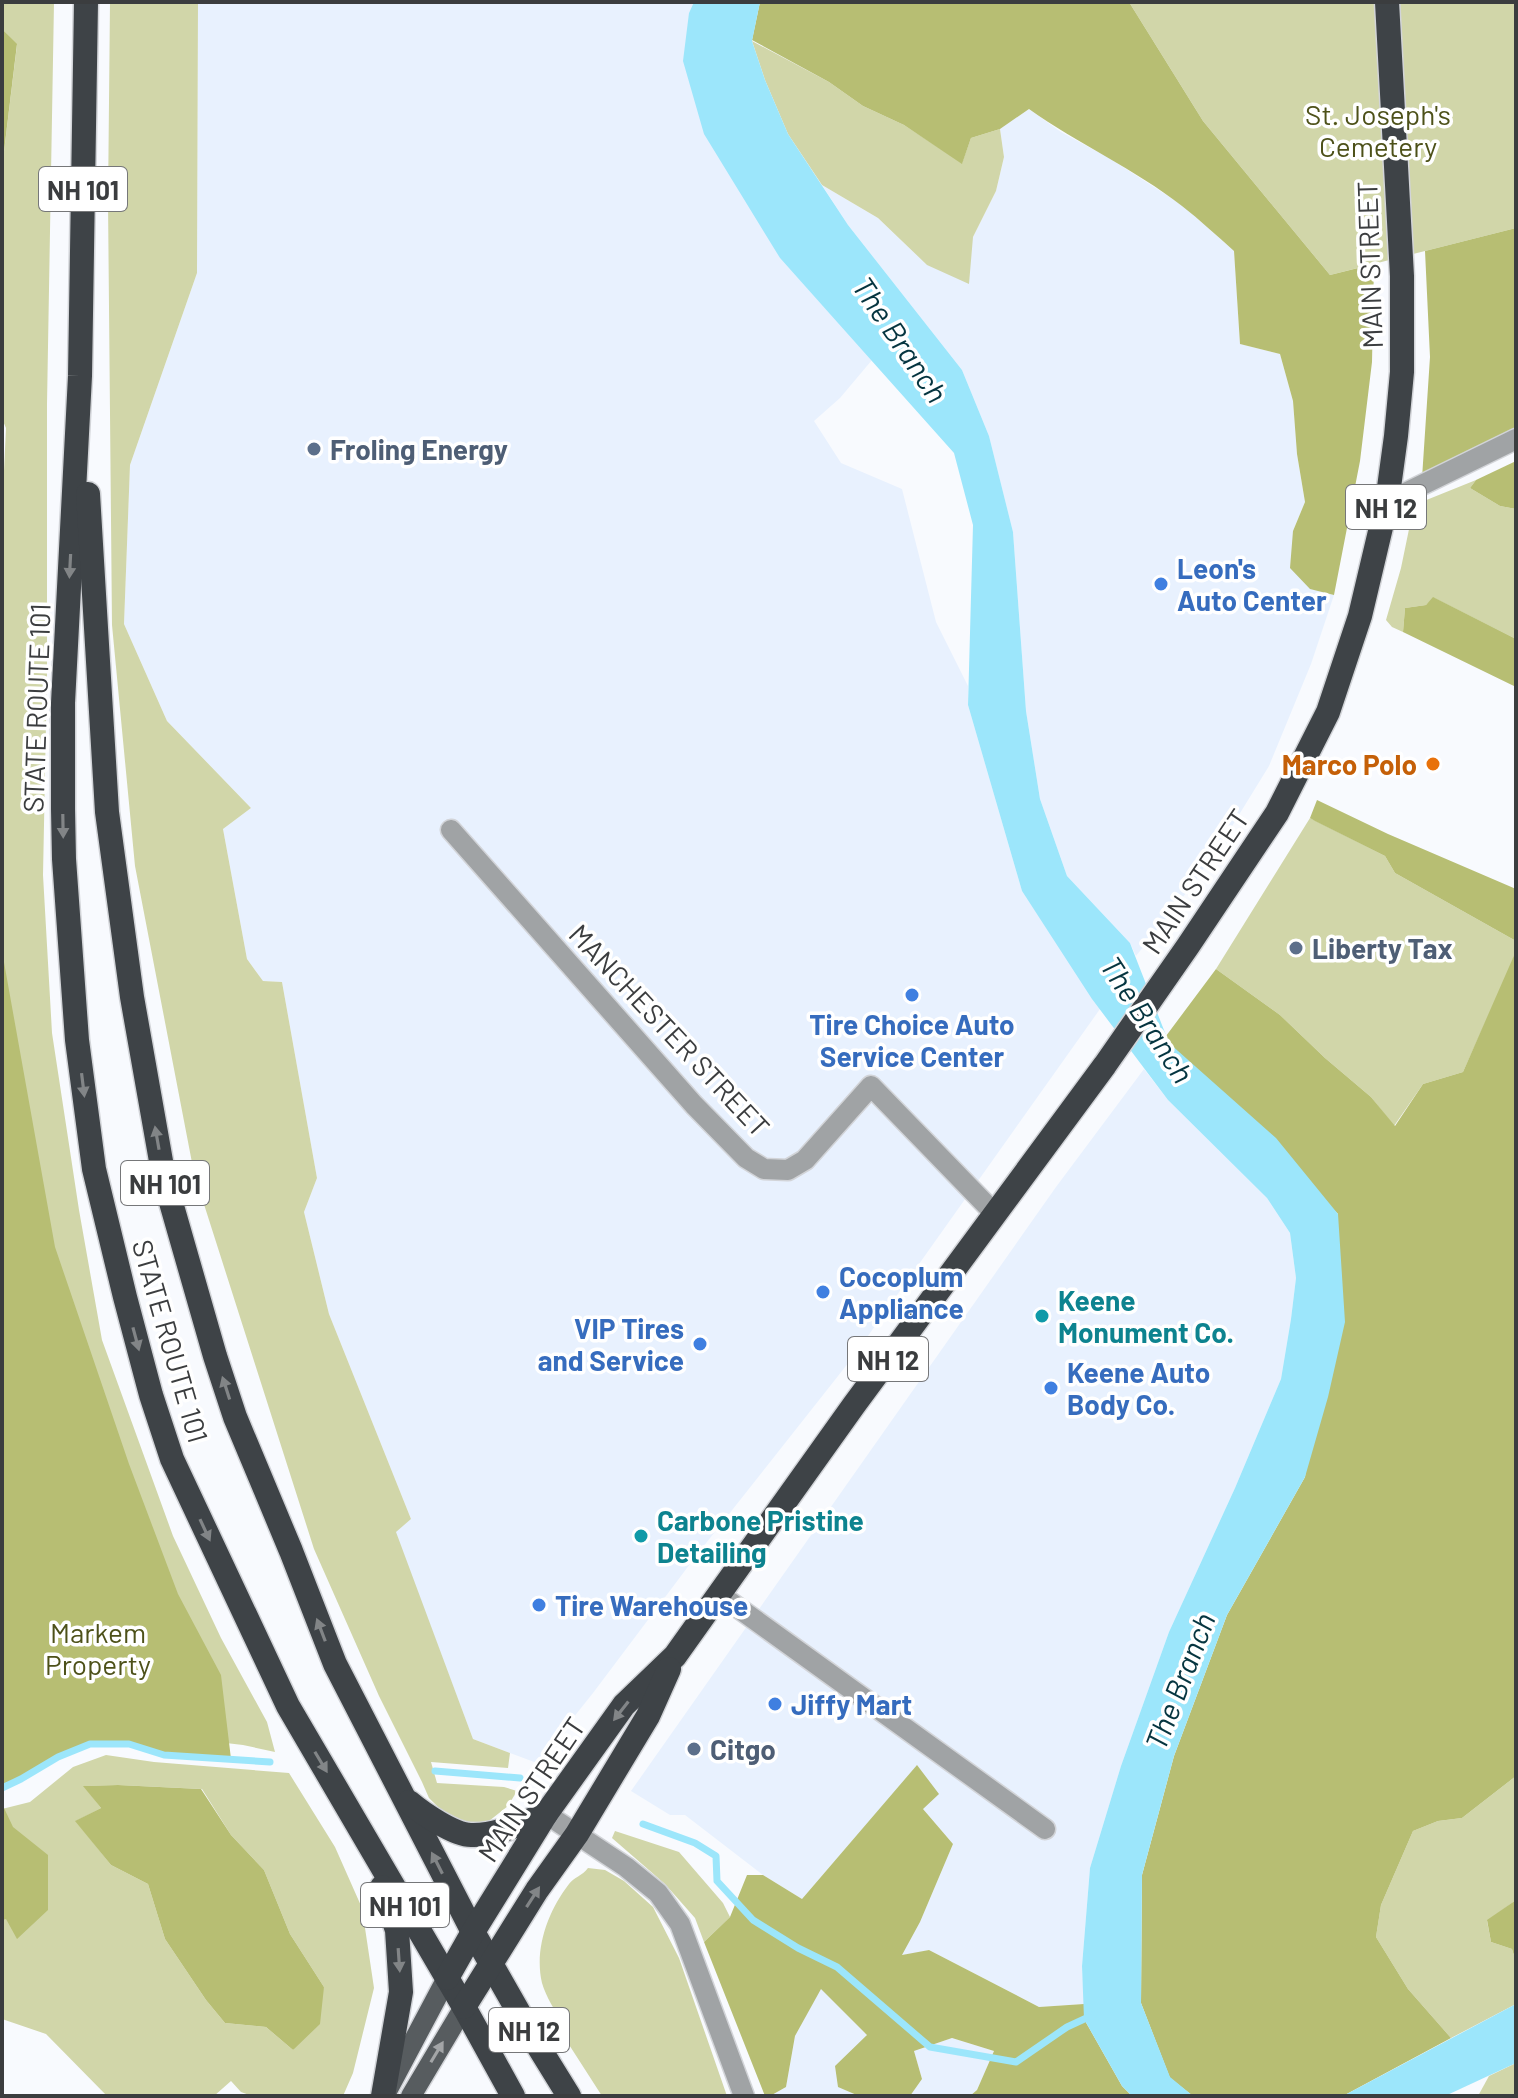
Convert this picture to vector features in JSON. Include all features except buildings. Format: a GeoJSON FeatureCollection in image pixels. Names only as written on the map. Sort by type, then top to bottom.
{"type":"FeatureCollection","features":[{"type":"Feature","properties":{"kind":"highway","name":"STATE ROUTE 101"},"geometry":{"type":"LineString","coordinates":[[86,2],[80,376],[63,703],[63,809],[77,1040],[94,1169],[151,1395],[172,1459],[288,1706],[513,2096]]}},
{"type":"Feature","properties":{"kind":"highway","name":"MAIN STREET"},"geometry":{"type":"LineString","coordinates":[[447,1978],[546,1814],[624,1705],[675,1656],[1177,962],[1277,813],[1328,712],[1360,616],[1387,502],[1402,372],[1402,276],[1387,2]]}},
{"type":"Feature","properties":{"kind":"highway","name":"STATE ROUTE 101"},"geometry":{"type":"LineString","coordinates":[[80,376],[107,812],[132,997],[164,1178],[235,1417],[335,1664],[473,1932],[569,2096]]}},
{"type":"Feature","properties":{"kind":"highway","name":"MAIN STREET"},"geometry":{"type":"LineString","coordinates":[[464,2007],[537,1890],[577,1834],[648,1716],[675,1656]]}},
{"type":"Feature","properties":{"kind":"highway"},"geometry":{"type":"LineString","coordinates":[[393,1779],[409,1803],[437,1822],[468,1836],[501,1831],[546,1814]]}},
{"type":"Feature","properties":{"kind":"highway"},"geometry":{"type":"LineString","coordinates":[[363,1832],[397,1930],[401,1992],[384,2096]]}},
{"type":"Feature","properties":{"kind":"main road","name":"MAIN STREET"},"geometry":{"type":"LineString","coordinates":[[384,2096],[447,1978]]}},
{"type":"Feature","properties":{"kind":"main road","name":"MAIN STREET"},"geometry":{"type":"LineString","coordinates":[[411,2096],[464,2007]]}},
{"type":"Feature","properties":{"kind":"street"},"geometry":{"type":"LineString","coordinates":[[1387,502],[1516,439]]}},
{"type":"Feature","properties":{"kind":"street","name":"MANCHESTER STREET"},"geometry":{"type":"LineString","coordinates":[[451,830],[694,1105],[746,1158],[764,1169],[788,1170],[805,1160],[871,1086],[995,1214]]}},
{"type":"Feature","properties":{"kind":"street"},"geometry":{"type":"LineString","coordinates":[[719,1594],[1045,1829]]}},
{"type":"Feature","properties":{"kind":"street"},"geometry":{"type":"LineString","coordinates":[[546,1814],[626,1867],[658,1893],[680,1924],[744,2096]]}},
{"type":"Feature","properties":{"kind":"shaded area"},"geometry":{"type":"Polygon","coordinates":[[[198,2],[694,2],[689,13],[780,258],[872,360],[840,398],[814,421],[841,463],[902,489],[936,622],[968,686],[968,705],[1022,891],[1100,1009],[853,1357],[537,1763],[473,1739],[395,1532],[411,1519],[329,1314],[304,1212],[317,1178],[282,982],[263,981],[247,959],[223,829],[251,808],[167,721],[124,624],[130,465],[197,273],[198,2]]]}},
{"type":"Feature","properties":{"kind":"shaded area"},"geometry":{"type":"Polygon","coordinates":[[[1029,109],[1061,132],[1109,158],[1182,205],[1234,251],[1240,344],[1280,354],[1293,401],[1305,502],[1293,531],[1310,588],[1334,595],[1311,664],[1269,766],[1190,888],[1136,956],[1130,943],[1067,876],[1040,799],[1026,711],[1013,532],[989,436],[962,370],[848,225],[822,185],[878,218],[927,265],[973,237],[996,191],[1004,157],[1000,129],[1029,109]]]}},
{"type":"Feature","properties":{"kind":"shaded area"},"geometry":{"type":"Polygon","coordinates":[[[1144,1069],[1168,1100],[1267,1198],[1290,1233],[1296,1278],[1281,1379],[1169,1632],[1121,1766],[1090,1868],[1082,1966],[1084,2004],[1039,2007],[929,1950],[901,1956],[920,1922],[953,1844],[923,1809],[917,1766],[802,1899],[763,1875],[685,1815],[670,1815],[631,1791],[1056,1187],[1144,1069]]]}},
{"type":"Feature","properties":{"kind":"shaded area"},"geometry":{"type":"Polygon","coordinates":[[[821,1988],[867,2035],[839,2087],[859,2096],[770,2096],[786,2087],[795,2036],[821,1988]]]}},
{"type":"Feature","properties":{"kind":"shaded area"},"geometry":{"type":"Polygon","coordinates":[[[952,2038],[994,2051],[977,2090],[970,2096],[910,2096],[922,2079],[914,2051],[952,2038]]]}},
{"type":"Feature","properties":{"kind":"green space"},"geometry":{"type":"Polygon","coordinates":[[[2,2],[54,2],[43,875],[52,1033],[79,1210],[102,1340],[173,1536],[221,1638],[267,1722],[275,1752],[183,1738],[2,1247],[2,514],[6,428],[2,419],[2,168],[17,45],[2,29],[2,2]]]}},
{"type":"Feature","properties":{"kind":"green space"},"geometry":{"type":"Polygon","coordinates":[[[110,2],[198,2],[197,273],[130,465],[124,624],[167,721],[251,808],[223,829],[247,959],[263,981],[282,982],[317,1178],[304,1212],[329,1314],[411,1519],[396,1532],[473,1739],[510,1753],[508,1768],[431,1762],[437,1783],[504,1787],[517,1791],[508,1806],[489,1821],[469,1824],[446,1815],[429,1798],[379,1696],[314,1549],[194,1173],[135,866],[112,625],[108,201],[110,2]]]}},
{"type":"Feature","properties":{"kind":"green space"},"geometry":{"type":"Polygon","coordinates":[[[760,2],[1129,2],[1203,121],[1330,275],[1374,264],[1372,362],[1360,461],[1334,595],[1310,589],[1290,568],[1293,531],[1305,502],[1293,401],[1280,354],[1240,344],[1234,251],[1164,193],[1029,109],[1000,129],[971,138],[962,164],[904,125],[863,106],[829,82],[752,40],[760,2]]]}},
{"type":"Feature","properties":{"kind":"green space","name":"St. Joseph's Cemetery"},"geometry":{"type":"Polygon","coordinates":[[[1129,2],[1516,2],[1516,228],[1330,275],[1203,121],[1129,2]]]}},
{"type":"Feature","properties":{"kind":"green space"},"geometry":{"type":"Polygon","coordinates":[[[2,29],[17,44],[2,168],[2,29]]]}},
{"type":"Feature","properties":{"kind":"green space"},"geometry":{"type":"Polygon","coordinates":[[[752,41],[829,82],[863,106],[904,125],[962,163],[971,138],[1000,129],[1004,157],[996,191],[973,237],[969,284],[927,265],[878,218],[822,185],[788,134],[752,41]]]}},
{"type":"Feature","properties":{"kind":"green space"},"geometry":{"type":"Polygon","coordinates":[[[1516,228],[1516,432],[1422,478],[1430,357],[1425,251],[1516,228]]]}},
{"type":"Feature","properties":{"kind":"green space"},"geometry":{"type":"Polygon","coordinates":[[[1516,461],[1516,509],[1500,506],[1470,488],[1476,480],[1516,461]]]}},
{"type":"Feature","properties":{"kind":"green space"},"geometry":{"type":"Polygon","coordinates":[[[1476,480],[1470,488],[1500,506],[1516,509],[1516,639],[1434,598],[1426,605],[1405,608],[1403,632],[1392,627],[1386,620],[1414,505],[1476,480]]]}},
{"type":"Feature","properties":{"kind":"green space"},"geometry":{"type":"Polygon","coordinates":[[[1433,597],[1516,639],[1516,687],[1403,632],[1405,608],[1426,605],[1433,597]]]}},
{"type":"Feature","properties":{"kind":"green space"},"geometry":{"type":"Polygon","coordinates":[[[1317,800],[1516,889],[1516,941],[1395,873],[1385,856],[1310,818],[1317,800]]]}},
{"type":"Feature","properties":{"kind":"green space"},"geometry":{"type":"Polygon","coordinates":[[[1310,818],[1385,856],[1395,873],[1516,941],[1516,951],[1508,972],[1463,1072],[1423,1084],[1394,1126],[1371,1097],[1280,1015],[1216,969],[1310,818]]]}},
{"type":"Feature","properties":{"kind":"green space","name":"Markem Property"},"geometry":{"type":"Polygon","coordinates":[[[2,951],[55,1247],[129,1464],[178,1594],[221,1675],[231,1759],[180,1757],[118,1744],[90,1744],[56,1757],[2,1788],[2,951]]]}},
{"type":"Feature","properties":{"kind":"green space"},"geometry":{"type":"Polygon","coordinates":[[[1516,951],[1516,1776],[1462,1818],[1438,1821],[1413,1831],[1381,1905],[1376,1937],[1408,1989],[1451,2038],[1343,2096],[1193,2096],[1170,2078],[1141,2003],[1142,1875],[1174,1756],[1227,1615],[1305,1477],[1338,1214],[1169,1043],[1166,1036],[1216,969],[1280,1015],[1371,1097],[1395,1126],[1423,1084],[1463,1072],[1516,951]]]}},
{"type":"Feature","properties":{"kind":"green space"},"geometry":{"type":"Polygon","coordinates":[[[106,1755],[289,1773],[335,1847],[362,1908],[374,1988],[353,2073],[343,2096],[252,2096],[241,2092],[231,2081],[214,2096],[107,2096],[46,2034],[2,2019],[2,1809],[30,1802],[73,1767],[106,1755]],[[84,1786],[101,1808],[76,1821],[111,1865],[148,1884],[165,1939],[225,2023],[266,2027],[293,2050],[324,1987],[290,1934],[264,1870],[231,1835],[202,1789],[84,1786]]]}},
{"type":"Feature","properties":{"kind":"green space"},"geometry":{"type":"Polygon","coordinates":[[[917,1765],[939,1794],[923,1809],[953,1844],[920,1922],[902,1955],[929,1950],[1039,2007],[1084,2004],[1084,2019],[1122,2086],[1132,2096],[970,2096],[977,2090],[994,2051],[952,2038],[914,2051],[922,2079],[910,2096],[859,2096],[838,2087],[835,2066],[867,2035],[821,1989],[795,2036],[786,2087],[765,2096],[704,1942],[730,1917],[747,1875],[763,1875],[802,1899],[917,1765]]]}},
{"type":"Feature","properties":{"kind":"green space"},"geometry":{"type":"Polygon","coordinates":[[[1516,1776],[1516,1900],[1487,1921],[1491,1942],[1512,1949],[1516,1962],[1516,2004],[1451,2038],[1408,1989],[1376,1937],[1381,1905],[1413,1831],[1438,1821],[1462,1818],[1516,1776]]]}},
{"type":"Feature","properties":{"kind":"green space"},"geometry":{"type":"Polygon","coordinates":[[[83,1786],[201,1789],[231,1835],[264,1870],[290,1934],[324,1987],[320,2024],[293,2050],[266,2027],[225,2023],[165,1939],[148,1884],[111,1865],[75,1821],[101,1808],[83,1786]]]}},
{"type":"Feature","properties":{"kind":"green space"},"geometry":{"type":"Polygon","coordinates":[[[4,1808],[13,1827],[48,1855],[48,1910],[17,1939],[6,1919],[2,1920],[4,1808]]]}},
{"type":"Feature","properties":{"kind":"green space"},"geometry":{"type":"Polygon","coordinates":[[[615,1831],[679,1852],[723,1903],[730,1917],[704,1942],[695,1918],[665,1884],[612,1838],[615,1831]]]}},
{"type":"Feature","properties":{"kind":"green space"},"geometry":{"type":"Polygon","coordinates":[[[588,1868],[605,1870],[624,1881],[653,1907],[679,1958],[727,2096],[602,2096],[557,2026],[562,2023],[542,1983],[541,1944],[549,1918],[561,1895],[588,1868]]]}},
{"type":"Feature","properties":{"kind":"green space"},"geometry":{"type":"Polygon","coordinates":[[[1516,1900],[1516,1962],[1512,1949],[1491,1942],[1487,1920],[1516,1900]]]}},
{"type":"Feature","properties":{"kind":"green space"},"geometry":{"type":"Polygon","coordinates":[[[1516,2063],[1516,2096],[1478,2096],[1489,2076],[1516,2063]]]}},
{"type":"Feature","properties":{"kind":"water","name":"The Branch"},"geometry":{"type":"Polygon","coordinates":[[[694,2],[760,2],[752,41],[788,134],[848,225],[962,370],[989,436],[1013,532],[1026,711],[1040,799],[1067,876],[1130,943],[1169,1043],[1276,1138],[1338,1214],[1345,1322],[1305,1477],[1227,1615],[1174,1756],[1142,1875],[1141,2003],[1170,2077],[1193,2096],[1132,2096],[1122,2086],[1084,2019],[1082,1966],[1090,1868],[1121,1766],[1169,1632],[1281,1379],[1296,1278],[1290,1233],[1267,1198],[1168,1100],[1092,999],[1022,891],[968,705],[973,525],[954,453],[780,258],[704,134],[683,61],[689,13],[694,2]]]}},
{"type":"Feature","properties":{"kind":"water"},"geometry":{"type":"Polygon","coordinates":[[[1516,2004],[1516,2063],[1445,2096],[1343,2096],[1516,2004]]]}},
{"type":"Feature","properties":{"kind":"waterway"},"geometry":{"type":"LineString","coordinates":[[2,1788],[58,1757],[90,1744],[129,1744],[164,1755],[270,1762]]}},
{"type":"Feature","properties":{"kind":"waterway"},"geometry":{"type":"LineString","coordinates":[[435,1771],[520,1778]]}},
{"type":"Feature","properties":{"kind":"waterway"},"geometry":{"type":"LineString","coordinates":[[643,1824],[695,1843],[716,1856],[717,1881],[753,1920],[798,1948],[837,1967],[930,2047],[1016,2062],[1067,2027],[1093,2015]]}},
{"type":"Feature","properties":{"kind":"place","name":"Froling Energy"},"geometry":{"type":"Point","coordinates":[314,449]}},
{"type":"Feature","properties":{"kind":"place","name":"Leon's Auto Center"},"geometry":{"type":"Point","coordinates":[1161,584]}},
{"type":"Feature","properties":{"kind":"place","name":"Marco Polo"},"geometry":{"type":"Point","coordinates":[1433,764]}},
{"type":"Feature","properties":{"kind":"place","name":"Liberty Tax"},"geometry":{"type":"Point","coordinates":[1296,948]}},
{"type":"Feature","properties":{"kind":"place","name":"Tire Choice Auto Service Center"},"geometry":{"type":"Point","coordinates":[912,995]}},
{"type":"Feature","properties":{"kind":"place","name":"Cocoplum Appliance"},"geometry":{"type":"Point","coordinates":[823,1292]}},
{"type":"Feature","properties":{"kind":"place","name":"Keene Monument Co."},"geometry":{"type":"Point","coordinates":[1042,1316]}},
{"type":"Feature","properties":{"kind":"place","name":"VIP Tires and Service"},"geometry":{"type":"Point","coordinates":[700,1344]}},
{"type":"Feature","properties":{"kind":"place","name":"Keene Auto Body Co."},"geometry":{"type":"Point","coordinates":[1051,1388]}},
{"type":"Feature","properties":{"kind":"place","name":"Carbone Pristine Detailing"},"geometry":{"type":"Point","coordinates":[641,1536]}},
{"type":"Feature","properties":{"kind":"place","name":"Tire Warehouse"},"geometry":{"type":"Point","coordinates":[539,1605]}},
{"type":"Feature","properties":{"kind":"place","name":"Jiffy Mart"},"geometry":{"type":"Point","coordinates":[775,1704]}},
{"type":"Feature","properties":{"kind":"place","name":"Citgo"},"geometry":{"type":"Point","coordinates":[694,1749]}}]}
